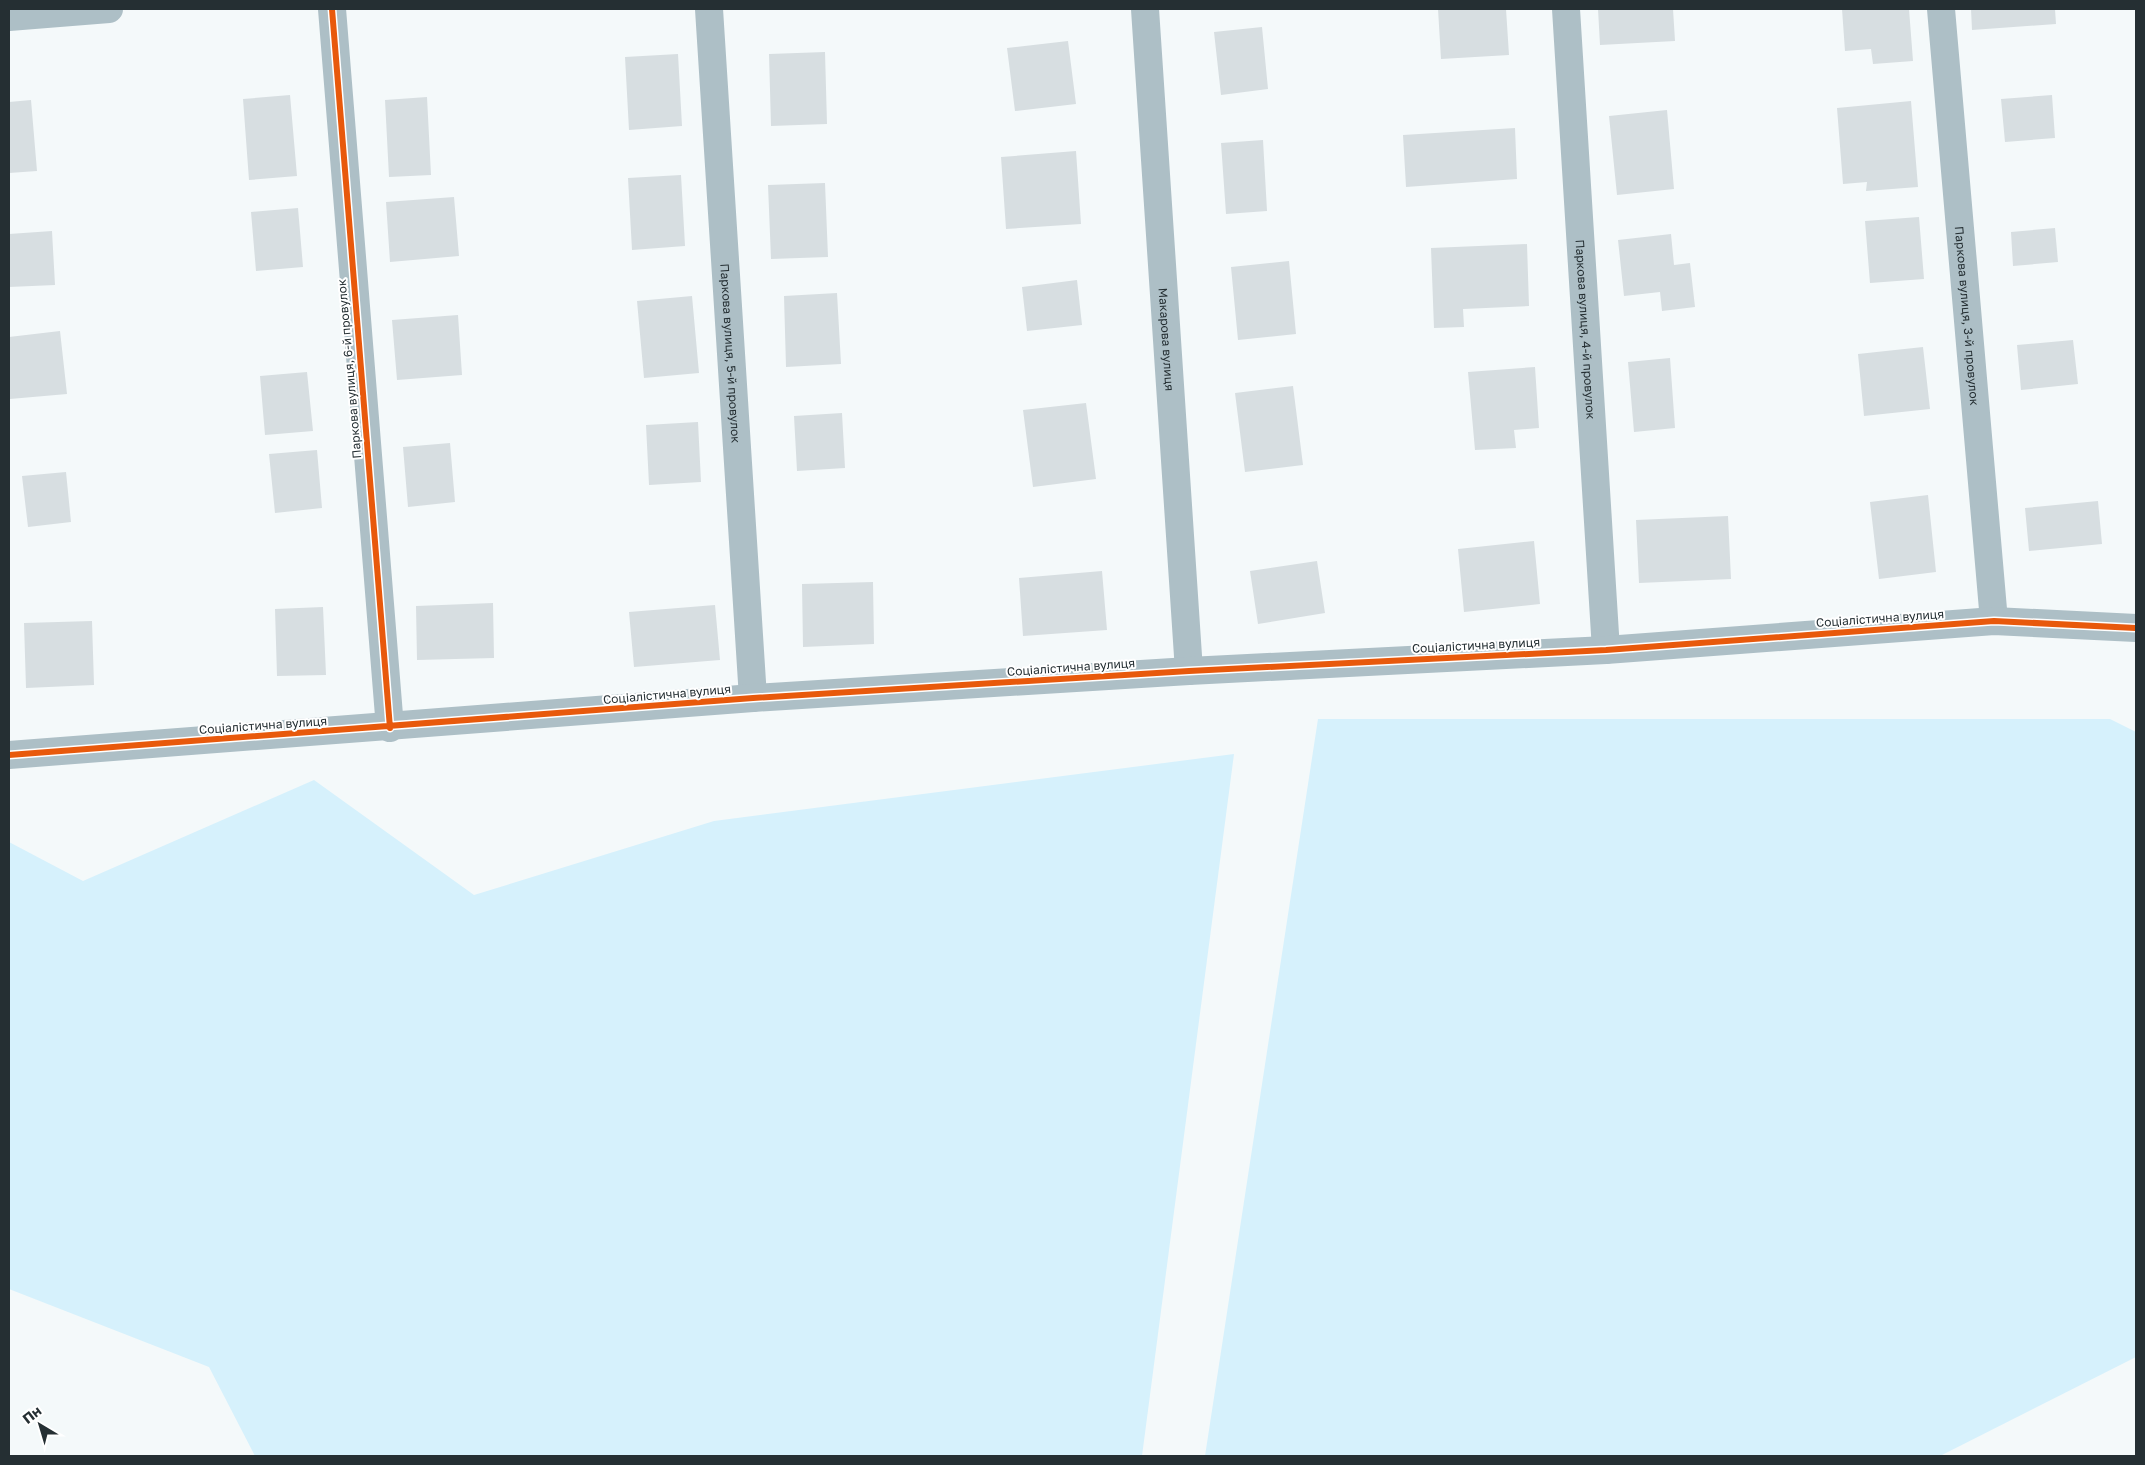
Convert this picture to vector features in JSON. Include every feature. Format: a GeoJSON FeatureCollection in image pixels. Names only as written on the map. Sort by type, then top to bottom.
{"type":"FeatureCollection","features":[{"type":"Feature","properties":{"kind":"street"},"geometry":{"type":"LineString","coordinates":[[9,17],[109,9]]}},
{"type":"Feature","properties":{"kind":"street","name":"Паркова вулиця, 6-й провулок"},"geometry":{"type":"LineString","coordinates":[[332,9],[390,728]]}},
{"type":"Feature","properties":{"kind":"street","name":"Паркова вулиця, 5-й провулок"},"geometry":{"type":"LineString","coordinates":[[709,9],[753,698]]}},
{"type":"Feature","properties":{"kind":"street","name":"Макарова вулиця"},"geometry":{"type":"LineString","coordinates":[[1145,9],[1189,671]]}},
{"type":"Feature","properties":{"kind":"street","name":"Паркова вулиця, 4-й провулок"},"geometry":{"type":"LineString","coordinates":[[1566,9],[1606,650]]}},
{"type":"Feature","properties":{"kind":"street","name":"Паркова вулиця, 3-й провулок"},"geometry":{"type":"LineString","coordinates":[[1941,9],[1994,621]]}},
{"type":"Feature","properties":{"kind":"street","name":"Соціалістична вулиця"},"geometry":{"type":"LineString","coordinates":[[9,755],[390,728],[753,698],[1189,671],[1606,650],[1994,621],[2136,628]]}},
{"type":"Feature","properties":{"kind":"shaded area"},"geometry":{"type":"Polygon","coordinates":[[[1318,719],[2110,719],[2136,732],[2136,1357],[1940,1456],[1205,1456],[1318,719]]]}},
{"type":"Feature","properties":{"kind":"shaded area"},"geometry":{"type":"Polygon","coordinates":[[[1234,754],[1142,1456],[255,1456],[209,1367],[9,1289],[9,842],[83,881],[314,780],[474,895],[714,821],[1234,754]]]}},
{"type":"Feature","properties":{"kind":"building"},"geometry":{"type":"Polygon","coordinates":[[[1438,9],[1506,9],[1509,55],[1441,59],[1438,9]]]}},
{"type":"Feature","properties":{"kind":"building"},"geometry":{"type":"Polygon","coordinates":[[[1598,9],[1673,9],[1675,41],[1600,45],[1598,9]]]}},
{"type":"Feature","properties":{"kind":"building"},"geometry":{"type":"Polygon","coordinates":[[[1842,9],[1909,9],[1913,61],[1873,64],[1871,49],[1845,51],[1842,9]]]}},
{"type":"Feature","properties":{"kind":"building"},"geometry":{"type":"Polygon","coordinates":[[[1971,9],[2055,9],[2056,24],[1972,30],[1971,9]]]}},
{"type":"Feature","properties":{"kind":"building"},"geometry":{"type":"Polygon","coordinates":[[[1262,27],[1268,89],[1221,95],[1214,32],[1262,27]]]}},
{"type":"Feature","properties":{"kind":"building"},"geometry":{"type":"Polygon","coordinates":[[[1068,41],[1076,104],[1015,111],[1007,48],[1068,41]]]}},
{"type":"Feature","properties":{"kind":"building"},"geometry":{"type":"Polygon","coordinates":[[[825,52],[827,124],[771,126],[769,54],[825,52]]]}},
{"type":"Feature","properties":{"kind":"building"},"geometry":{"type":"Polygon","coordinates":[[[678,54],[682,126],[629,130],[625,57],[678,54]]]}},
{"type":"Feature","properties":{"kind":"building"},"geometry":{"type":"Polygon","coordinates":[[[290,95],[297,176],[249,180],[243,99],[290,95]]]}},
{"type":"Feature","properties":{"kind":"building"},"geometry":{"type":"Polygon","coordinates":[[[2052,95],[2055,138],[2005,142],[2001,99],[2052,95]]]}},
{"type":"Feature","properties":{"kind":"building"},"geometry":{"type":"Polygon","coordinates":[[[427,97],[431,175],[389,177],[385,100],[427,97]]]}},
{"type":"Feature","properties":{"kind":"building"},"geometry":{"type":"Polygon","coordinates":[[[31,100],[37,171],[9,173],[9,102],[31,100]]]}},
{"type":"Feature","properties":{"kind":"building"},"geometry":{"type":"Polygon","coordinates":[[[1911,101],[1918,187],[1866,191],[1867,182],[1843,184],[1837,108],[1911,101]]]}},
{"type":"Feature","properties":{"kind":"building"},"geometry":{"type":"Polygon","coordinates":[[[1667,110],[1674,189],[1617,195],[1609,116],[1667,110]]]}},
{"type":"Feature","properties":{"kind":"building"},"geometry":{"type":"Polygon","coordinates":[[[1515,128],[1517,179],[1406,187],[1403,135],[1515,128]]]}},
{"type":"Feature","properties":{"kind":"building"},"geometry":{"type":"Polygon","coordinates":[[[1263,140],[1267,211],[1226,214],[1221,143],[1263,140]]]}},
{"type":"Feature","properties":{"kind":"building"},"geometry":{"type":"Polygon","coordinates":[[[1076,151],[1081,224],[1006,229],[1001,157],[1076,151]]]}},
{"type":"Feature","properties":{"kind":"building"},"geometry":{"type":"Polygon","coordinates":[[[681,175],[685,246],[632,250],[628,178],[681,175]]]}},
{"type":"Feature","properties":{"kind":"building"},"geometry":{"type":"Polygon","coordinates":[[[825,183],[828,257],[771,259],[768,185],[825,183]]]}},
{"type":"Feature","properties":{"kind":"building"},"geometry":{"type":"Polygon","coordinates":[[[454,197],[459,256],[390,262],[386,202],[454,197]]]}},
{"type":"Feature","properties":{"kind":"building"},"geometry":{"type":"Polygon","coordinates":[[[298,208],[303,267],[256,271],[251,212],[298,208]]]}},
{"type":"Feature","properties":{"kind":"building"},"geometry":{"type":"Polygon","coordinates":[[[1919,217],[1924,279],[1870,283],[1865,221],[1919,217]]]}},
{"type":"Feature","properties":{"kind":"building"},"geometry":{"type":"Polygon","coordinates":[[[2055,228],[2058,262],[2013,266],[2011,232],[2055,228]]]}},
{"type":"Feature","properties":{"kind":"building"},"geometry":{"type":"Polygon","coordinates":[[[52,231],[55,285],[9,287],[9,234],[52,231]]]}},
{"type":"Feature","properties":{"kind":"building"},"geometry":{"type":"Polygon","coordinates":[[[1671,234],[1674,265],[1690,263],[1695,307],[1662,311],[1660,292],[1624,296],[1618,240],[1671,234]]]}},
{"type":"Feature","properties":{"kind":"building"},"geometry":{"type":"Polygon","coordinates":[[[1527,244],[1529,306],[1463,309],[1464,327],[1434,328],[1431,248],[1527,244]]]}},
{"type":"Feature","properties":{"kind":"building"},"geometry":{"type":"Polygon","coordinates":[[[1289,261],[1296,334],[1238,340],[1231,267],[1289,261]]]}},
{"type":"Feature","properties":{"kind":"building"},"geometry":{"type":"Polygon","coordinates":[[[1077,280],[1082,325],[1027,331],[1022,287],[1077,280]]]}},
{"type":"Feature","properties":{"kind":"building"},"geometry":{"type":"Polygon","coordinates":[[[837,293],[841,364],[786,367],[784,296],[837,293]]]}},
{"type":"Feature","properties":{"kind":"building"},"geometry":{"type":"Polygon","coordinates":[[[692,296],[699,373],[644,378],[637,301],[692,296]]]}},
{"type":"Feature","properties":{"kind":"building"},"geometry":{"type":"Polygon","coordinates":[[[458,315],[462,375],[397,380],[392,320],[458,315]]]}},
{"type":"Feature","properties":{"kind":"building"},"geometry":{"type":"Polygon","coordinates":[[[60,331],[67,394],[10,399],[9,337],[60,331]]]}},
{"type":"Feature","properties":{"kind":"building"},"geometry":{"type":"Polygon","coordinates":[[[2073,340],[2078,384],[2021,390],[2017,345],[2073,340]]]}},
{"type":"Feature","properties":{"kind":"building"},"geometry":{"type":"Polygon","coordinates":[[[1923,347],[1930,409],[1864,416],[1858,354],[1923,347]]]}},
{"type":"Feature","properties":{"kind":"building"},"geometry":{"type":"Polygon","coordinates":[[[1670,358],[1675,428],[1634,432],[1628,362],[1670,358]]]}},
{"type":"Feature","properties":{"kind":"building"},"geometry":{"type":"Polygon","coordinates":[[[1535,367],[1539,428],[1514,430],[1516,448],[1475,450],[1468,372],[1535,367]]]}},
{"type":"Feature","properties":{"kind":"building"},"geometry":{"type":"Polygon","coordinates":[[[307,372],[313,431],[265,435],[260,376],[307,372]]]}},
{"type":"Feature","properties":{"kind":"building"},"geometry":{"type":"Polygon","coordinates":[[[1293,386],[1303,465],[1245,472],[1235,393],[1293,386]]]}},
{"type":"Feature","properties":{"kind":"building"},"geometry":{"type":"Polygon","coordinates":[[[1086,403],[1096,479],[1033,487],[1023,410],[1086,403]]]}},
{"type":"Feature","properties":{"kind":"building"},"geometry":{"type":"Polygon","coordinates":[[[842,413],[845,468],[797,471],[794,416],[842,413]]]}},
{"type":"Feature","properties":{"kind":"building"},"geometry":{"type":"Polygon","coordinates":[[[698,422],[701,482],[649,485],[646,425],[698,422]]]}},
{"type":"Feature","properties":{"kind":"building"},"geometry":{"type":"Polygon","coordinates":[[[450,443],[455,502],[408,507],[403,447],[450,443]]]}},
{"type":"Feature","properties":{"kind":"building"},"geometry":{"type":"Polygon","coordinates":[[[317,450],[322,508],[275,513],[269,454],[317,450]]]}},
{"type":"Feature","properties":{"kind":"building"},"geometry":{"type":"Polygon","coordinates":[[[66,472],[71,522],[28,527],[22,476],[66,472]]]}},
{"type":"Feature","properties":{"kind":"building"},"geometry":{"type":"Polygon","coordinates":[[[1928,495],[1936,572],[1879,579],[1870,502],[1928,495]]]}},
{"type":"Feature","properties":{"kind":"building"},"geometry":{"type":"Polygon","coordinates":[[[2098,501],[2102,544],[2029,551],[2025,508],[2098,501]]]}},
{"type":"Feature","properties":{"kind":"building"},"geometry":{"type":"Polygon","coordinates":[[[1728,516],[1731,579],[1639,583],[1636,520],[1728,516]]]}},
{"type":"Feature","properties":{"kind":"building"},"geometry":{"type":"Polygon","coordinates":[[[1534,541],[1540,604],[1464,612],[1458,549],[1534,541]]]}},
{"type":"Feature","properties":{"kind":"building"},"geometry":{"type":"Polygon","coordinates":[[[1317,561],[1325,613],[1258,624],[1250,571],[1317,561]]]}},
{"type":"Feature","properties":{"kind":"building"},"geometry":{"type":"Polygon","coordinates":[[[1102,571],[1107,630],[1023,636],[1019,578],[1102,571]]]}},
{"type":"Feature","properties":{"kind":"building"},"geometry":{"type":"Polygon","coordinates":[[[873,582],[874,644],[803,647],[802,584],[873,582]]]}},
{"type":"Feature","properties":{"kind":"building"},"geometry":{"type":"Polygon","coordinates":[[[493,603],[494,658],[417,660],[416,606],[493,603]]]}},
{"type":"Feature","properties":{"kind":"building"},"geometry":{"type":"Polygon","coordinates":[[[715,605],[720,660],[634,667],[629,612],[715,605]]]}},
{"type":"Feature","properties":{"kind":"building"},"geometry":{"type":"Polygon","coordinates":[[[323,607],[326,675],[277,676],[275,609],[323,607]]]}},
{"type":"Feature","properties":{"kind":"building"},"geometry":{"type":"Polygon","coordinates":[[[92,621],[94,685],[26,688],[24,623],[92,621]]]}},
{"type":"Feature","properties":{"kind":"cycle path"},"geometry":{"type":"LineString","coordinates":[[332,9],[390,728]]}},
{"type":"Feature","properties":{"kind":"cycle path"},"geometry":{"type":"LineString","coordinates":[[9,755],[753,698],[1189,671],[1606,650],[1994,621],[2136,628]]}}]}
